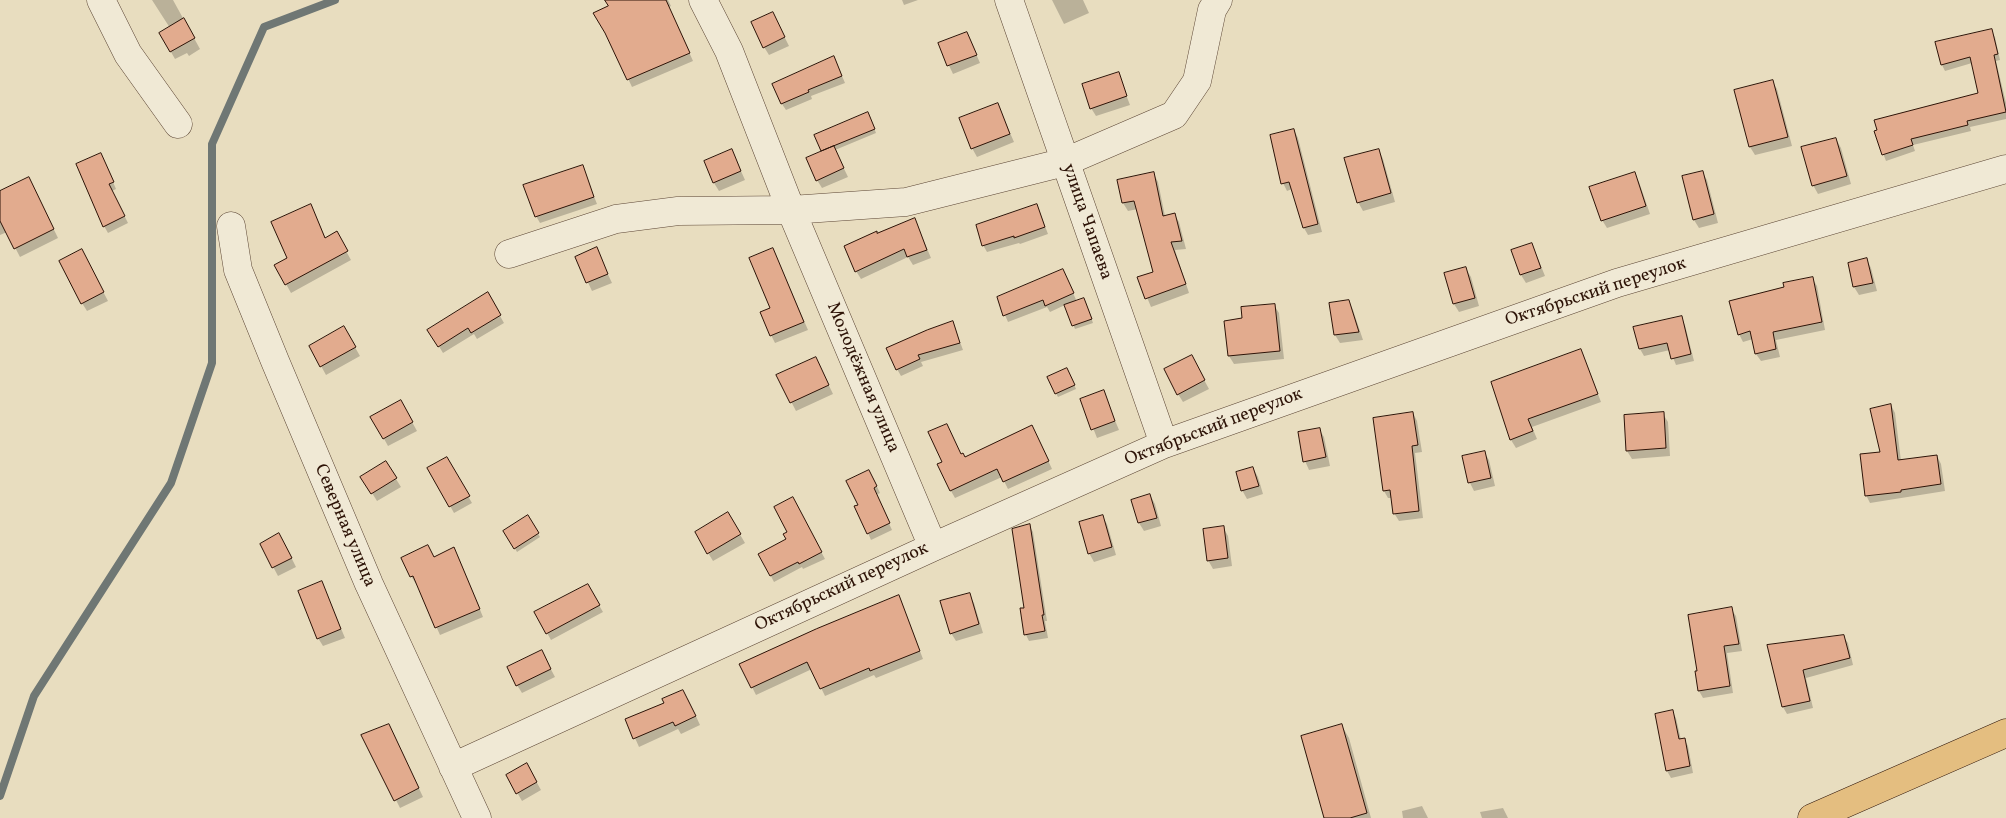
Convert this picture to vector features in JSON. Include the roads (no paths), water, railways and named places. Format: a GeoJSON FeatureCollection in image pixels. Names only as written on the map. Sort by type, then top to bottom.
{"type":"FeatureCollection","features":[{"type":"Feature","properties":{"kind":"main road"},"geometry":{"type":"LineString","coordinates":[[1812,818],[2006,733]]}},
{"type":"Feature","properties":{"kind":"street"},"geometry":{"type":"LineString","coordinates":[[101,0],[128,54],[178,124]]}},
{"type":"Feature","properties":{"kind":"street","name":"Молодёжная улица"},"geometry":{"type":"LineString","coordinates":[[703,0],[729,51],[791,210],[933,547]]}},
{"type":"Feature","properties":{"kind":"street","name":"улица Чапаева"},"geometry":{"type":"LineString","coordinates":[[1009,0],[1164,444]]}},
{"type":"Feature","properties":{"kind":"street"},"geometry":{"type":"LineString","coordinates":[[508,254],[616,219],[678,211],[791,210],[906,202],[1065,162],[1174,115],[1197,81],[1212,10],[1218,0]]}},
{"type":"Feature","properties":{"kind":"street","name":"Октябрьский переулок"},"geometry":{"type":"LineString","coordinates":[[453,767],[933,547],[1164,444],[1617,284],[2006,169]]}},
{"type":"Feature","properties":{"kind":"street","name":"Северная улица"},"geometry":{"type":"LineString","coordinates":[[231,226],[238,270],[275,361],[369,584],[477,818]]}},
{"type":"Feature","properties":{"kind":"waterway"},"geometry":{"type":"LineString","coordinates":[[0,796],[34,696],[171,483],[212,363],[212,144],[264,27],[335,0]]}}]}
